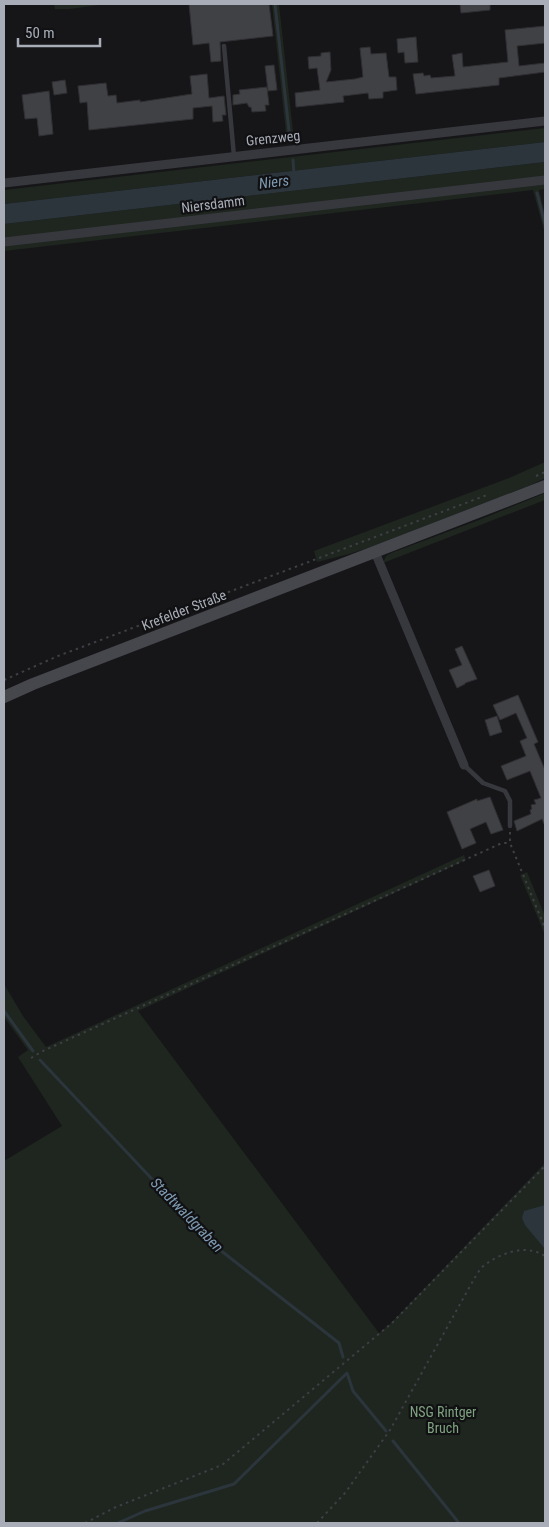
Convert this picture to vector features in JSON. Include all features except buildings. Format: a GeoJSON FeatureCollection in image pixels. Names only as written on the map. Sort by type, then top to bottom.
{"type":"FeatureCollection","features":[{"type":"Feature","properties":{"kind":"main road","name":"Krefelder Straße"},"geometry":{"type":"LineString","coordinates":[[4,697],[42,680],[545,486]]}},
{"type":"Feature","properties":{"kind":"street","name":"Grenzweg"},"geometry":{"type":"LineString","coordinates":[[4,183],[545,121]]}},
{"type":"Feature","properties":{"kind":"street","name":"Niersdamm"},"geometry":{"type":"LineString","coordinates":[[4,242],[545,180]]}},
{"type":"Feature","properties":{"kind":"street"},"geometry":{"type":"LineString","coordinates":[[375,552],[464,765]]}},
{"type":"Feature","properties":{"kind":"lane"},"geometry":{"type":"LineString","coordinates":[[224,46],[234,156]]}},
{"type":"Feature","properties":{"kind":"lane"},"geometry":{"type":"LineString","coordinates":[[464,765],[483,782],[505,791],[510,802],[510,826]]}},
{"type":"Feature","properties":{"kind":"path"},"geometry":{"type":"LineString","coordinates":[[529,478],[545,472]]}},
{"type":"Feature","properties":{"kind":"path"},"geometry":{"type":"LineString","coordinates":[[4,680],[58,656],[495,492]]}},
{"type":"Feature","properties":{"kind":"path"},"geometry":{"type":"LineString","coordinates":[[510,826],[510,843],[545,928]]}},
{"type":"Feature","properties":{"kind":"path"},"geometry":{"type":"LineString","coordinates":[[31,1058],[493,847],[502,843],[510,843]]}},
{"type":"Feature","properties":{"kind":"path"},"geometry":{"type":"LineString","coordinates":[[86,1523],[116,1506],[222,1465],[392,1324],[545,1166]]}},
{"type":"Feature","properties":{"kind":"path"},"geometry":{"type":"LineString","coordinates":[[317,1523],[345,1493],[390,1430],[474,1279],[485,1264],[509,1252],[526,1249],[539,1252],[545,1256]]}},
{"type":"Feature","properties":{"kind":"green space"},"geometry":{"type":"Polygon","coordinates":[[[54,4],[99,4],[99,5],[55,9],[54,4]]]}},
{"type":"Feature","properties":{"kind":"green space"},"geometry":{"type":"Polygon","coordinates":[[[272,4],[279,4],[294,141],[287,142],[272,4]]]}},
{"type":"Feature","properties":{"kind":"green space"},"geometry":{"type":"Polygon","coordinates":[[[545,128],[545,142],[4,204],[4,190],[545,128]]]}},
{"type":"Feature","properties":{"kind":"green space"},"geometry":{"type":"Polygon","coordinates":[[[545,162],[545,189],[539,190],[545,215],[545,234],[533,190],[4,251],[4,224],[545,162]]]}},
{"type":"Feature","properties":{"kind":"green space"},"geometry":{"type":"Polygon","coordinates":[[[545,462],[545,478],[531,485],[374,546],[317,562],[314,551],[509,478],[545,462]]]}},
{"type":"Feature","properties":{"kind":"green space"},"geometry":{"type":"Polygon","coordinates":[[[545,493],[545,500],[383,563],[386,556],[391,553],[545,493]]]}},
{"type":"Feature","properties":{"kind":"green space","name":"NSG Rintger Bruch"},"geometry":{"type":"Polygon","coordinates":[[[464,855],[466,860],[138,1011],[379,1333],[391,1323],[545,1163],[545,1523],[4,1523],[4,1161],[62,1126],[18,1057],[28,1050],[4,1017],[4,984],[23,1016],[46,1047],[464,855]]]}},
{"type":"Feature","properties":{"kind":"green space"},"geometry":{"type":"Polygon","coordinates":[[[527,872],[545,916],[545,935],[520,875],[527,872]]]}},
{"type":"Feature","properties":{"kind":"water","name":"Niers"},"geometry":{"type":"Polygon","coordinates":[[[545,142],[545,162],[4,224],[4,204],[545,142]]]}},
{"type":"Feature","properties":{"kind":"water"},"geometry":{"type":"Polygon","coordinates":[[[545,1205],[545,1249],[525,1225],[522,1218],[524,1211],[545,1205]]]}},
{"type":"Feature","properties":{"kind":"waterway"},"geometry":{"type":"LineString","coordinates":[[275,4],[290,140]]}},
{"type":"Feature","properties":{"kind":"waterway","name":"Niers"},"geometry":{"type":"LineString","coordinates":[[293,160],[294,174]]}},
{"type":"Feature","properties":{"kind":"waterway"},"geometry":{"type":"LineString","coordinates":[[537,193],[545,224]]}},
{"type":"Feature","properties":{"kind":"waterway","name":"Stadtwaldgraben"},"geometry":{"type":"LineString","coordinates":[[4,1011],[33,1051]]}},
{"type":"Feature","properties":{"kind":"waterway","name":"Stadtwaldgraben"},"geometry":{"type":"LineString","coordinates":[[40,1060],[215,1246],[339,1343],[343,1357]]}},
{"type":"Feature","properties":{"kind":"waterway"},"geometry":{"type":"LineString","coordinates":[[118,1523],[145,1511],[234,1484],[347,1373],[353,1391],[386,1431]]}},
{"type":"Feature","properties":{"kind":"waterway","name":"Stadtwaldgraben"},"geometry":{"type":"LineString","coordinates":[[393,1441],[459,1523]]}}]}
